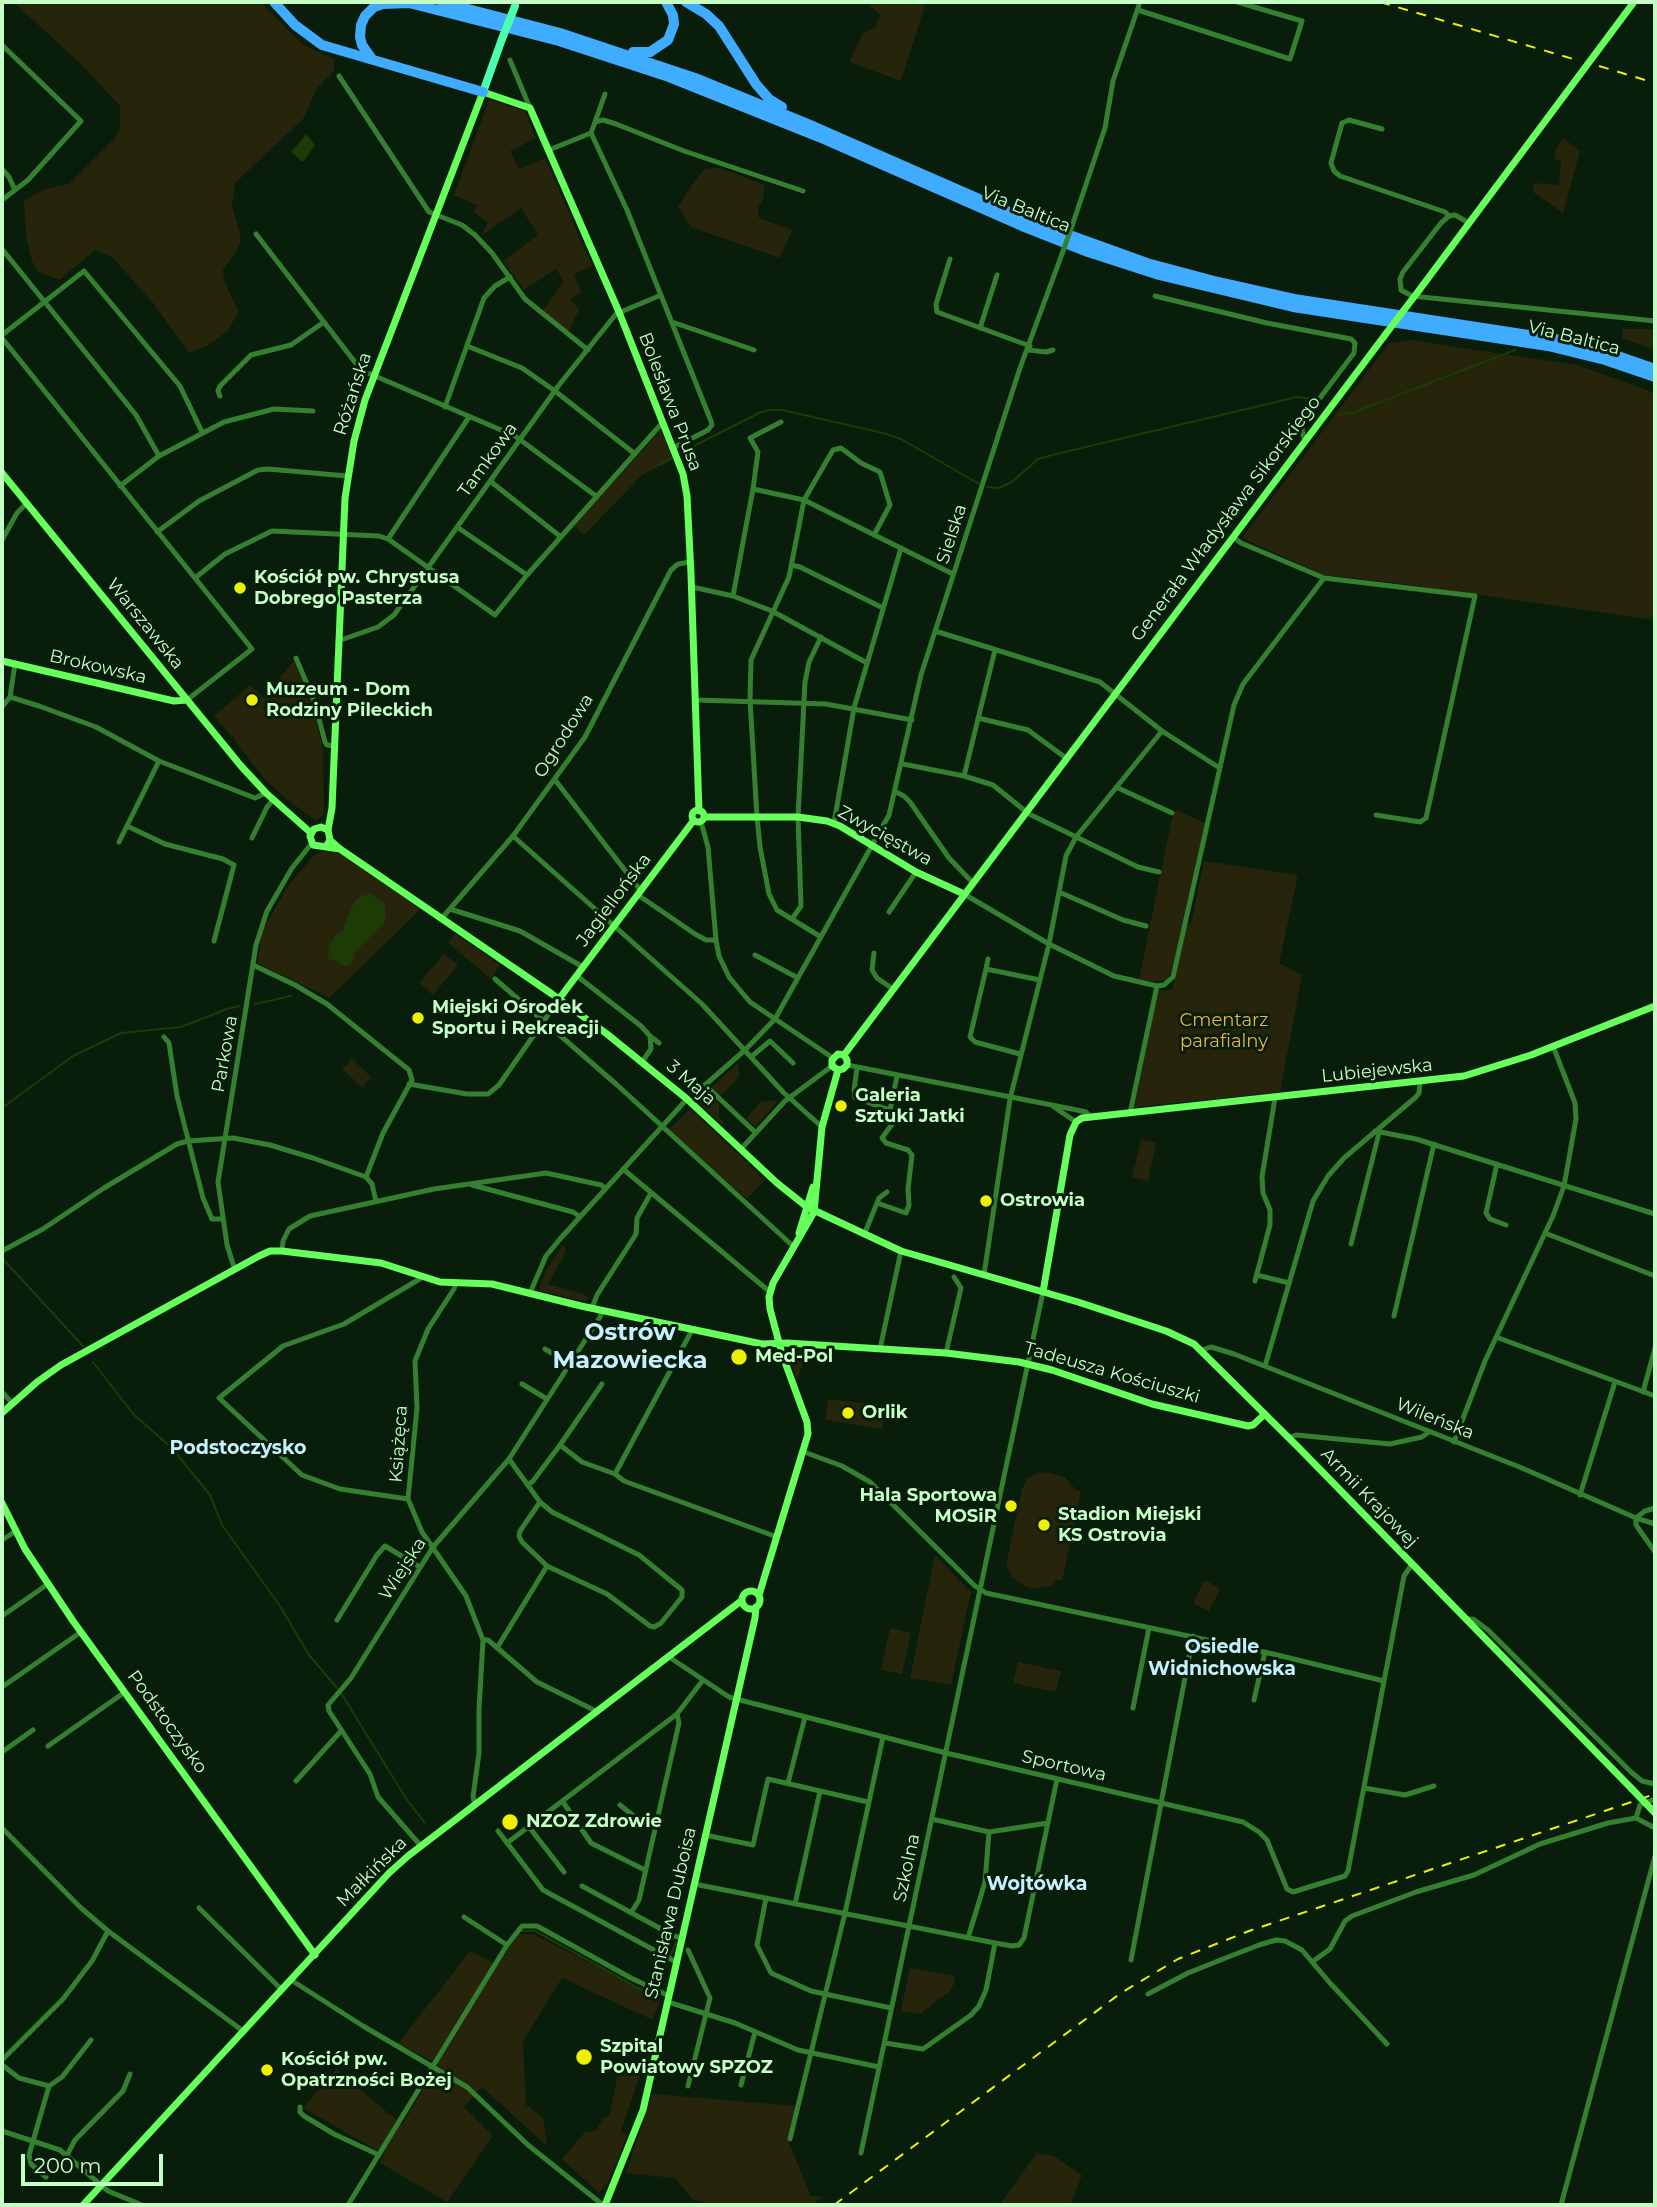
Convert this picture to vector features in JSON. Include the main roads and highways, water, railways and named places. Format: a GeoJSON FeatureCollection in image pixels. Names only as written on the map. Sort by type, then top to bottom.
{"type":"FeatureCollection","features":[{"type":"Feature","properties":{"kind":"highway"},"geometry":{"type":"LineString","coordinates":[[274,2],[295,25],[316,41],[335,49],[483,92]]}},
{"type":"Feature","properties":{"kind":"highway"},"geometry":{"type":"LineString","coordinates":[[372,59],[360,37],[360,25],[365,16],[370,10],[383,4],[407,2]]}},
{"type":"Feature","properties":{"kind":"highway","name":"Via Baltica"},"geometry":{"type":"LineString","coordinates":[[407,2],[548,38],[659,74],[796,127],[1022,226],[1088,252],[1159,275],[1293,307],[1559,348],[1655,377]]}},
{"type":"Feature","properties":{"kind":"highway","name":"Via Baltica"},"geometry":{"type":"LineString","coordinates":[[441,2],[531,24],[615,50],[735,93],[1025,219],[1093,245],[1174,271],[1305,301],[1552,338],[1655,369]]}},
{"type":"Feature","properties":{"kind":"highway"},"geometry":{"type":"LineString","coordinates":[[615,50],[644,53],[663,45],[674,24],[673,15],[666,2]]}},
{"type":"Feature","properties":{"kind":"highway"},"geometry":{"type":"LineString","coordinates":[[686,2],[719,26],[764,95],[815,127]]}},
{"type":"Feature","properties":{"kind":"main road","name":"Różańska"},"geometry":{"type":"LineString","coordinates":[[483,92],[516,4]]}},
{"type":"Feature","properties":{"kind":"waterway"},"geometry":{"type":"LineString","coordinates":[[1341,414],[1352,413],[1515,350]]}},
{"type":"Feature","properties":{"kind":"waterway"},"geometry":{"type":"LineString","coordinates":[[987,487],[999,488],[1012,482],[1038,459],[1052,455],[1297,397],[1313,399]]}},
{"type":"Feature","properties":{"kind":"waterway"},"geometry":{"type":"LineString","coordinates":[[680,453],[759,413],[782,410],[901,439],[979,484]]}},
{"type":"Feature","properties":{"kind":"waterway"},"geometry":{"type":"LineString","coordinates":[[658,465],[671,458]]}},
{"type":"Feature","properties":{"kind":"waterway"},"geometry":{"type":"LineString","coordinates":[[255,1004],[291,996]]}},
{"type":"Feature","properties":{"kind":"waterway"},"geometry":{"type":"LineString","coordinates":[[2,1108],[73,1056],[121,1033],[181,1027],[240,1006]]}},
{"type":"Feature","properties":{"kind":"waterway"},"geometry":{"type":"LineString","coordinates":[[2,1258],[83,1346]]}},
{"type":"Feature","properties":{"kind":"waterway"},"geometry":{"type":"LineString","coordinates":[[93,1362],[134,1415],[172,1448],[210,1495],[222,1525],[280,1606],[309,1655],[337,1688]]}},
{"type":"Feature","properties":{"kind":"waterway"},"geometry":{"type":"LineString","coordinates":[[341,1693],[407,1800],[425,1823]]}},
{"type":"Feature","properties":{"kind":"waterway"},"geometry":{"type":"LineString","coordinates":[[521,1931],[535,1931],[651,1995]]}},
{"type":"Feature","properties":{"kind":"waterway"},"geometry":{"type":"LineString","coordinates":[[670,1956],[676,1943]]}},
{"type":"Feature","properties":{"kind":"waterway"},"geometry":{"type":"LineString","coordinates":[[659,1986],[668,1961]]}},
{"type":"Feature","properties":{"kind":"railway"},"geometry":{"type":"LineString","coordinates":[[1380,2],[1580,61]]}},
{"type":"Feature","properties":{"kind":"railway"},"geometry":{"type":"LineString","coordinates":[[1599,66],[1655,83]]}},
{"type":"Feature","properties":{"kind":"railway"},"geometry":{"type":"LineString","coordinates":[[834,2205],[1121,1993],[1178,1959],[1249,1931],[1655,1794]]}},
{"type":"Feature","properties":{"kind":"place","name":"Kościół pw. Chrystusa Dobrego Pasterza"},"geometry":{"type":"Point","coordinates":[240,588]}},
{"type":"Feature","properties":{"kind":"place","name":"Muzeum - Dom Rodziny Pileckich"},"geometry":{"type":"Point","coordinates":[252,700]}},
{"type":"Feature","properties":{"kind":"place","name":"Miejski Ośrodek Sportu i Rekreacji"},"geometry":{"type":"Point","coordinates":[418,1018]}},
{"type":"Feature","properties":{"kind":"place","name":"Galeria Sztuki Jatki"},"geometry":{"type":"Point","coordinates":[841,1106]}},
{"type":"Feature","properties":{"kind":"place","name":"Ostrowia"},"geometry":{"type":"Point","coordinates":[986,1201]}},
{"type":"Feature","properties":{"kind":"place","name":"Med-Pol"},"geometry":{"type":"Point","coordinates":[739,1357]}},
{"type":"Feature","properties":{"kind":"place","name":"Orlik"},"geometry":{"type":"Point","coordinates":[848,1413]}},
{"type":"Feature","properties":{"kind":"place","name":"Hala Sportowa MOSiR"},"geometry":{"type":"Point","coordinates":[1011,1506]}},
{"type":"Feature","properties":{"kind":"place","name":"Stadion Miejski KS Ostrovia"},"geometry":{"type":"Point","coordinates":[1044,1525]}},
{"type":"Feature","properties":{"kind":"place","name":"NZOZ Zdrowie"},"geometry":{"type":"Point","coordinates":[510,1822]}},
{"type":"Feature","properties":{"kind":"place","name":"Szpital Powiatowy SPZOZ"},"geometry":{"type":"Point","coordinates":[584,2057]}},
{"type":"Feature","properties":{"kind":"place","name":"Kościół pw. Opatrzności Bożej"},"geometry":{"type":"Point","coordinates":[267,2070]}},
{"type":"Feature","properties":{"kind":"district","name":"Ostrów Mazowiecka"},"geometry":{"type":"Point","coordinates":[630,1347]}},
{"type":"Feature","properties":{"kind":"district","name":"Podstoczysko"},"geometry":{"type":"Point","coordinates":[238,1448]}},
{"type":"Feature","properties":{"kind":"district","name":"Osiedle Widnichowska"},"geometry":{"type":"Point","coordinates":[1222,1658]}},
{"type":"Feature","properties":{"kind":"district","name":"Wojtówka"},"geometry":{"type":"Point","coordinates":[1037,1884]}},
{"type":"Feature","properties":{"kind":"park label","name":"Cmentarz parafialny"},"geometry":{"type":"Point","coordinates":[1224,1031]}}]}
